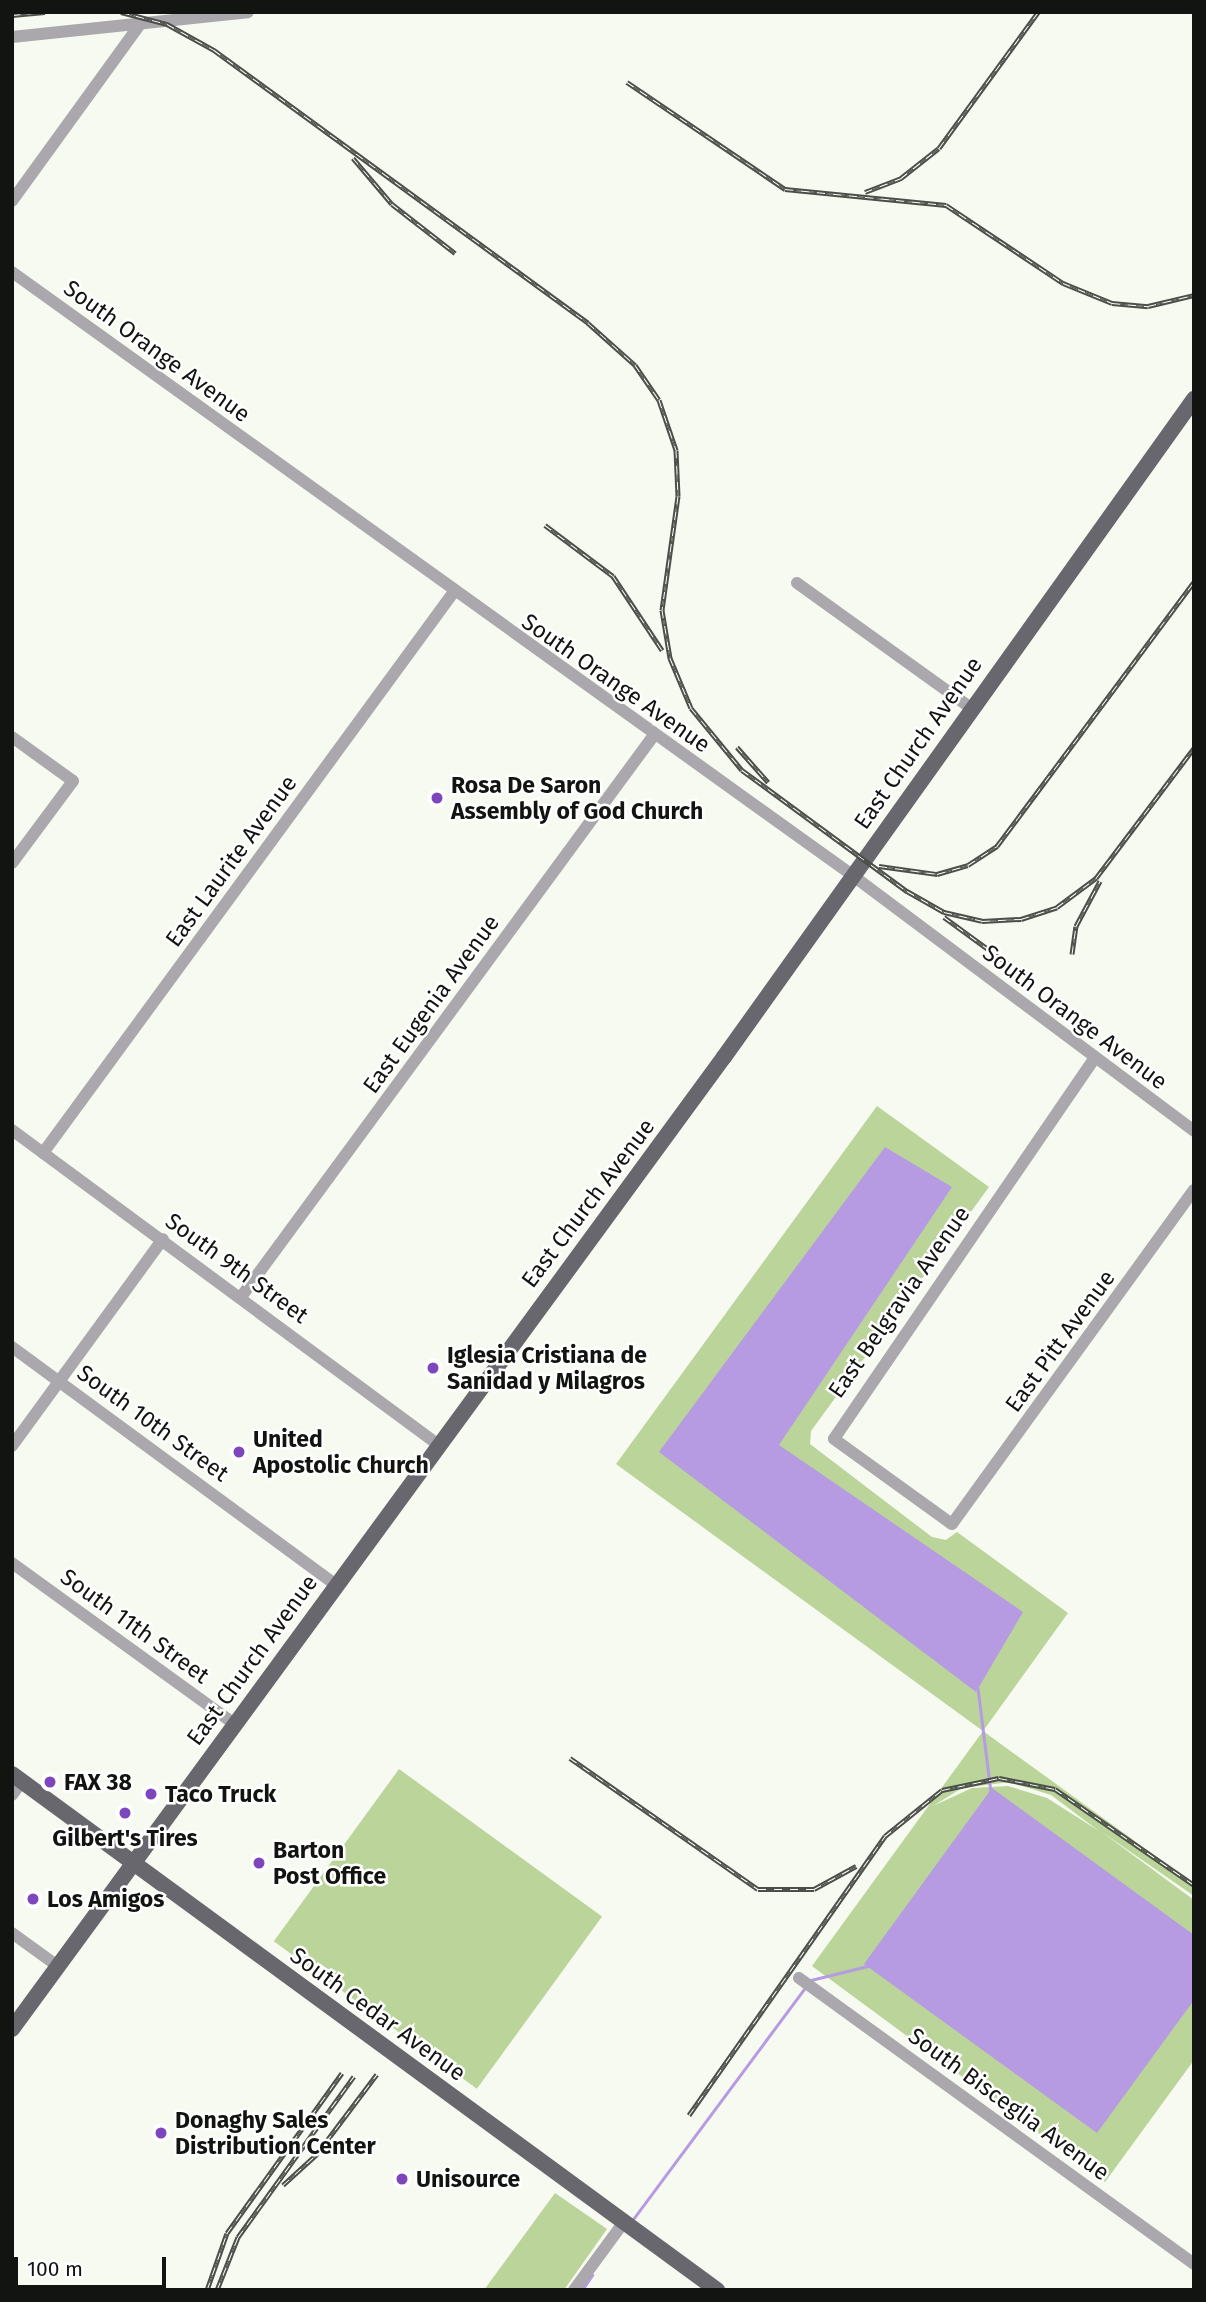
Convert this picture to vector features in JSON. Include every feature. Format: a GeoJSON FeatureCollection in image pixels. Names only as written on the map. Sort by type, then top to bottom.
{"type":"FeatureCollection","features":[{"type":"Feature","properties":{"kind":"main road","name":"East Church Avenue"},"geometry":{"type":"LineString","coordinates":[[12,2029],[134,1865],[232,1722],[852,875],[1194,399]]}},
{"type":"Feature","properties":{"kind":"main road","name":"South Cedar Avenue"},"geometry":{"type":"LineString","coordinates":[[17,1778],[717,2290]]}},
{"type":"Feature","properties":{"kind":"street"},"geometry":{"type":"LineString","coordinates":[[12,37],[248,12]]}},
{"type":"Feature","properties":{"kind":"street"},"geometry":{"type":"LineString","coordinates":[[12,201],[140,24]]}},
{"type":"Feature","properties":{"kind":"street","name":"South Orange Avenue"},"geometry":{"type":"LineString","coordinates":[[12,272],[453,593],[852,875],[1094,1059],[1194,1131]]}},
{"type":"Feature","properties":{"kind":"street"},"geometry":{"type":"LineString","coordinates":[[797,583],[971,708]]}},
{"type":"Feature","properties":{"kind":"street","name":"East Laurite Avenue"},"geometry":{"type":"LineString","coordinates":[[43,1153],[453,593]]}},
{"type":"Feature","properties":{"kind":"street","name":"East Eugenia Avenue"},"geometry":{"type":"LineString","coordinates":[[241,1297],[654,736]]}},
{"type":"Feature","properties":{"kind":"street"},"geometry":{"type":"LineString","coordinates":[[12,737],[73,781],[12,863]]}},
{"type":"Feature","properties":{"kind":"street","name":"East Belgravia Avenue"},"geometry":{"type":"LineString","coordinates":[[961,1516],[943,1523],[838,1444],[835,1433],[1094,1059]]}},
{"type":"Feature","properties":{"kind":"street","name":"South 9th Street"},"geometry":{"type":"LineString","coordinates":[[12,1130],[436,1443]]}},
{"type":"Feature","properties":{"kind":"street","name":"East Pitt Avenue"},"geometry":{"type":"LineString","coordinates":[[961,1516],[1194,1190]]}},
{"type":"Feature","properties":{"kind":"street"},"geometry":{"type":"LineString","coordinates":[[12,1446],[163,1239]]}},
{"type":"Feature","properties":{"kind":"street","name":"South 10th Street"},"geometry":{"type":"LineString","coordinates":[[12,1347],[335,1584]]}},
{"type":"Feature","properties":{"kind":"street","name":"South 11th Street"},"geometry":{"type":"LineString","coordinates":[[12,1563],[232,1722]]}},
{"type":"Feature","properties":{"kind":"street"},"geometry":{"type":"LineString","coordinates":[[12,1795],[17,1778]]}},
{"type":"Feature","properties":{"kind":"street"},"geometry":{"type":"LineString","coordinates":[[12,1933],[59,1966]]}},
{"type":"Feature","properties":{"kind":"street","name":"South Bisceglia Avenue"},"geometry":{"type":"LineString","coordinates":[[799,1978],[1194,2264]]}},
{"type":"Feature","properties":{"kind":"street"},"geometry":{"type":"LineString","coordinates":[[574,2290],[624,2222]]}},
{"type":"Feature","properties":{"kind":"green space"},"geometry":{"type":"Polygon","coordinates":[[[877,1106],[989,1187],[811,1431],[810,1444],[932,1537],[946,1540],[957,1532],[1068,1613],[983,1731],[616,1464],[877,1106]]]}},
{"type":"Feature","properties":{"kind":"green space"},"geometry":{"type":"Polygon","coordinates":[[[983,1731],[1194,1884],[1194,1896],[1099,1830],[1194,1900],[1194,2060],[1105,2182],[812,1966],[983,1731]],[[1010,1782],[962,1788],[933,1806],[972,1788],[1008,1786],[1047,1798],[1099,1831],[1051,1795],[1010,1782]]]}},
{"type":"Feature","properties":{"kind":"green space"},"geometry":{"type":"Polygon","coordinates":[[[399,1769],[602,1917],[477,2089],[274,1941],[399,1769]]]}},
{"type":"Feature","properties":{"kind":"green space"},"geometry":{"type":"Polygon","coordinates":[[[555,2193],[607,2229],[564,2290],[484,2290],[555,2193]]]}},
{"type":"Feature","properties":{"kind":"shaded area"},"geometry":{"type":"Polygon","coordinates":[[[885,1147],[952,1187],[779,1445],[1023,1612],[976,1692],[659,1452],[885,1147]]]}},
{"type":"Feature","properties":{"kind":"shaded area"},"geometry":{"type":"Polygon","coordinates":[[[992,1788],[1194,1935],[1194,2000],[1097,2133],[864,1964],[992,1788]]]}},
{"type":"Feature","properties":{"kind":"waterway"},"geometry":{"type":"LineString","coordinates":[[978,1688],[991,1792]]}},
{"type":"Feature","properties":{"kind":"waterway"},"geometry":{"type":"LineString","coordinates":[[811,1980],[868,1966]]}},
{"type":"Feature","properties":{"kind":"waterway"},"geometry":{"type":"LineString","coordinates":[[631,2222],[805,1988]]}},
{"type":"Feature","properties":{"kind":"waterway"},"geometry":{"type":"LineString","coordinates":[[582,2290],[592,2275]]}},
{"type":"Feature","properties":{"kind":"railway"},"geometry":{"type":"LineString","coordinates":[[12,15],[45,12]]}},
{"type":"Feature","properties":{"kind":"railway"},"geometry":{"type":"LineString","coordinates":[[121,12],[167,24],[214,50],[588,323],[635,365],[659,400],[676,450],[678,496],[662,610],[670,658],[691,708],[742,770],[907,891],[944,912],[982,921],[1021,919],[1057,907],[1096,878],[1194,748]]}},
{"type":"Feature","properties":{"kind":"railway"},"geometry":{"type":"LineString","coordinates":[[865,192],[901,178],[939,148],[1038,12]]}},
{"type":"Feature","properties":{"kind":"railway"},"geometry":{"type":"LineString","coordinates":[[627,82],[785,189],[946,205],[1063,283],[1112,303],[1148,306],[1194,295]]}},
{"type":"Feature","properties":{"kind":"railway"},"geometry":{"type":"LineString","coordinates":[[353,158],[392,204],[455,253]]}},
{"type":"Feature","properties":{"kind":"railway"},"geometry":{"type":"LineString","coordinates":[[545,525],[613,576],[662,650]]}},
{"type":"Feature","properties":{"kind":"railway"},"geometry":{"type":"LineString","coordinates":[[879,866],[937,874],[968,865],[997,846],[1194,582]]}},
{"type":"Feature","properties":{"kind":"railway"},"geometry":{"type":"LineString","coordinates":[[737,747],[768,782]]}},
{"type":"Feature","properties":{"kind":"railway"},"geometry":{"type":"LineString","coordinates":[[1072,954],[1076,926],[1100,881]]}},
{"type":"Feature","properties":{"kind":"railway"},"geometry":{"type":"LineString","coordinates":[[944,917],[1025,976]]}},
{"type":"Feature","properties":{"kind":"railway"},"geometry":{"type":"LineString","coordinates":[[570,1758],[758,1889],[814,1889],[856,1866]]}},
{"type":"Feature","properties":{"kind":"railway"},"geometry":{"type":"LineString","coordinates":[[689,2115],[885,1836],[942,1790],[999,1778],[1055,1789],[1194,1885]]}},
{"type":"Feature","properties":{"kind":"railway"},"geometry":{"type":"LineString","coordinates":[[207,2290],[227,2233],[342,2073]]}},
{"type":"Feature","properties":{"kind":"railway"},"geometry":{"type":"LineString","coordinates":[[283,2185],[316,2155],[377,2074]]}},
{"type":"Feature","properties":{"kind":"railway"},"geometry":{"type":"LineString","coordinates":[[217,2290],[238,2237],[354,2076]]}},
{"type":"Feature","properties":{"kind":"place","name":"Rosa De Saron Assembly of God Church"},"geometry":{"type":"Point","coordinates":[437,798]}},
{"type":"Feature","properties":{"kind":"place","name":"Iglesia Cristiana de Sanidad y Milagros"},"geometry":{"type":"Point","coordinates":[433,1368]}},
{"type":"Feature","properties":{"kind":"place","name":"United Apostolic Church"},"geometry":{"type":"Point","coordinates":[239,1452]}},
{"type":"Feature","properties":{"kind":"place","name":"FAX 38"},"geometry":{"type":"Point","coordinates":[50,1782]}},
{"type":"Feature","properties":{"kind":"place","name":"Taco Truck"},"geometry":{"type":"Point","coordinates":[151,1794]}},
{"type":"Feature","properties":{"kind":"place","name":"Gilbert's Tires"},"geometry":{"type":"Point","coordinates":[125,1813]}},
{"type":"Feature","properties":{"kind":"place","name":"Barton Post Office"},"geometry":{"type":"Point","coordinates":[259,1863]}},
{"type":"Feature","properties":{"kind":"place","name":"Los Amigos"},"geometry":{"type":"Point","coordinates":[33,1899]}},
{"type":"Feature","properties":{"kind":"place","name":"Donaghy Sales Distribution Center"},"geometry":{"type":"Point","coordinates":[161,2133]}},
{"type":"Feature","properties":{"kind":"place","name":"Unisource"},"geometry":{"type":"Point","coordinates":[402,2179]}}]}
